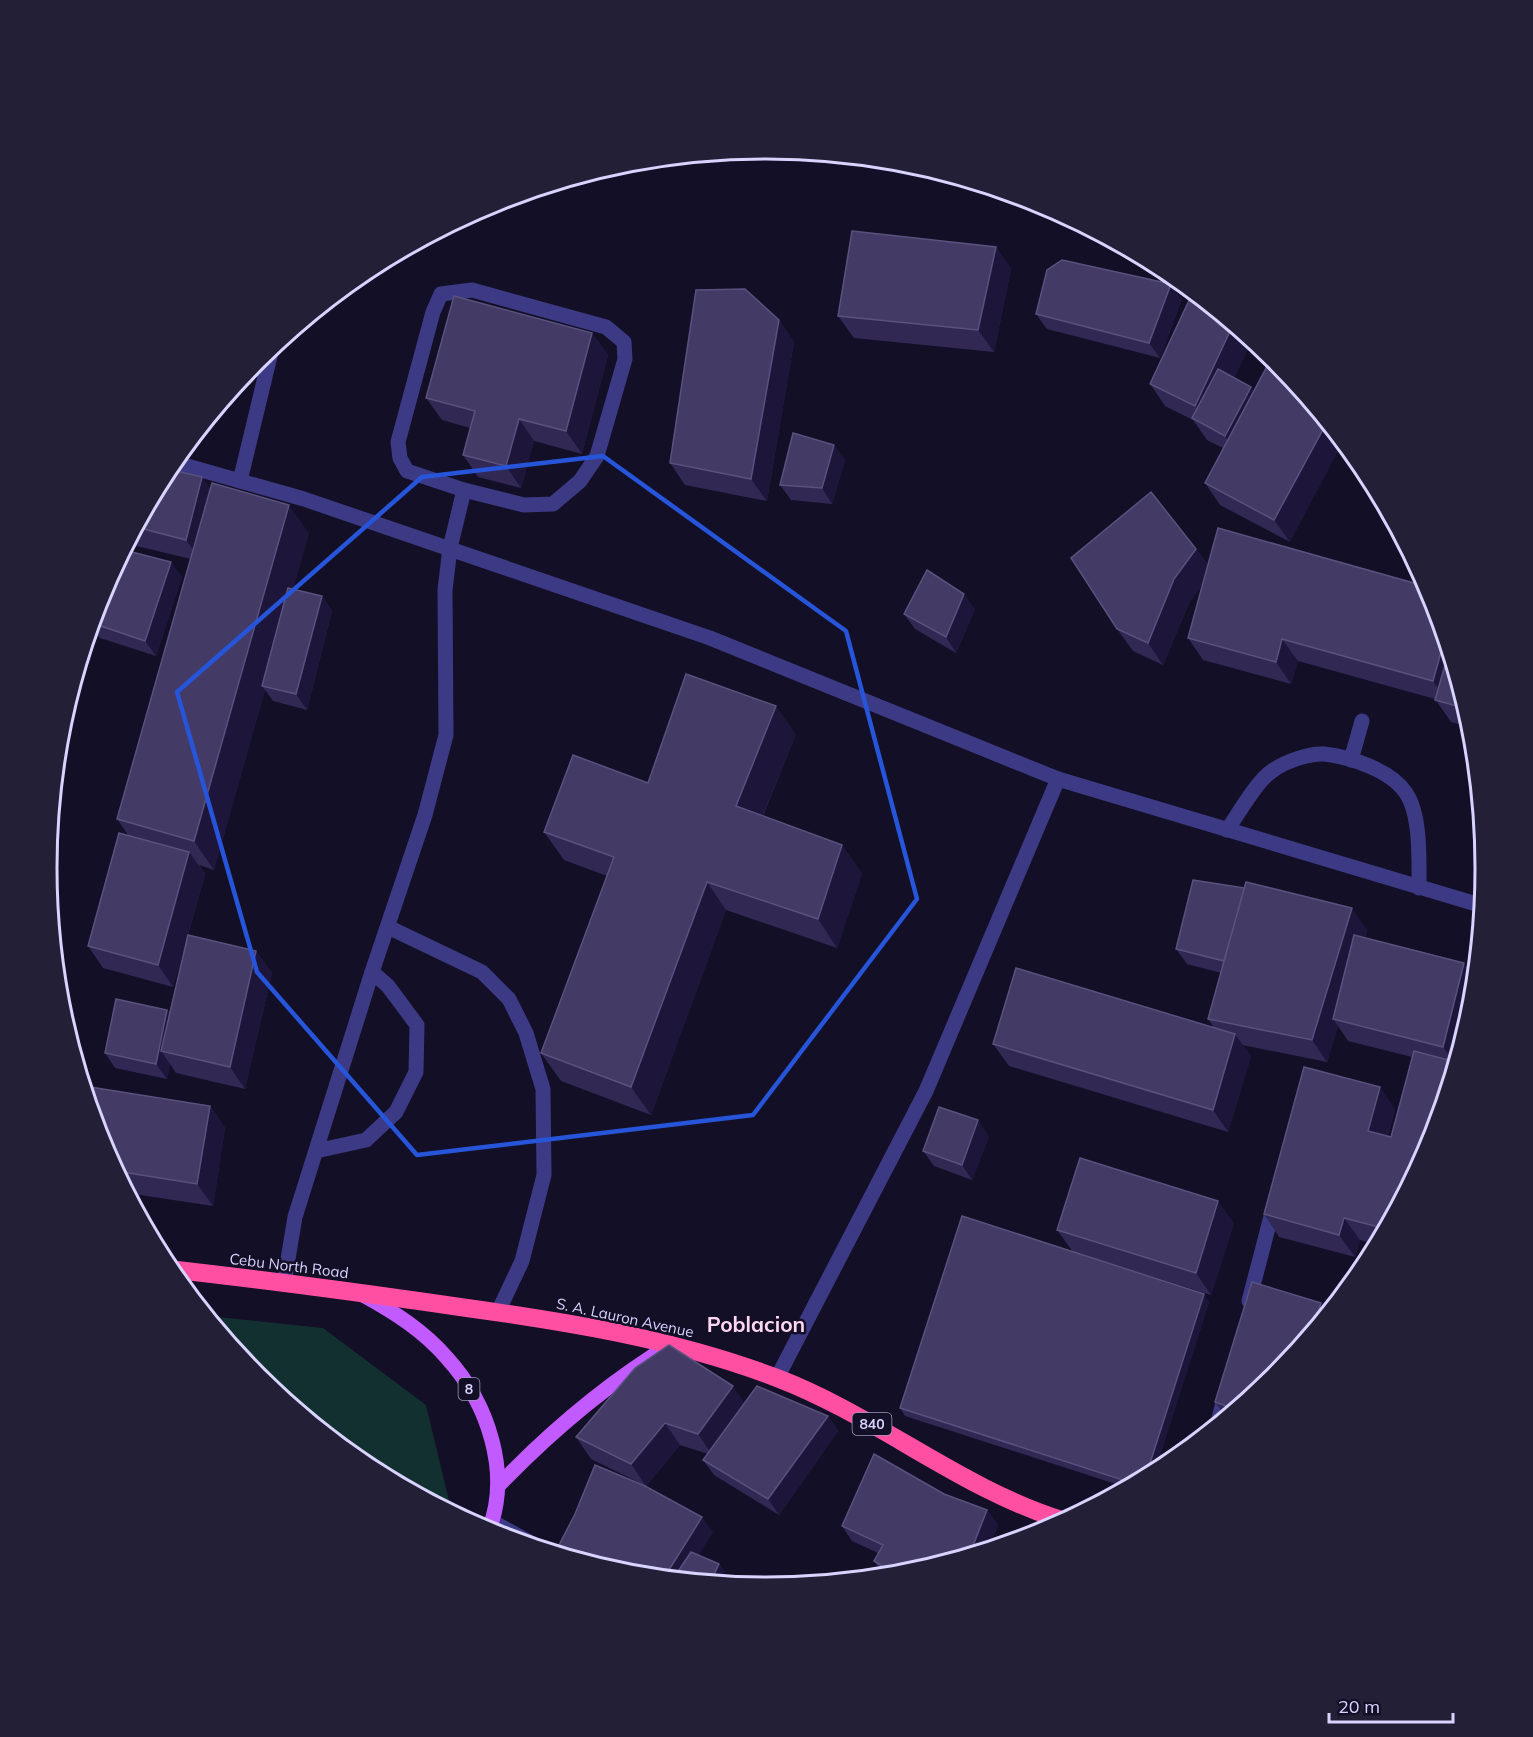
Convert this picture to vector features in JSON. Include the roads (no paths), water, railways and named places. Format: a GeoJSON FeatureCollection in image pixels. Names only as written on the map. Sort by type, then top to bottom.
{"type":"FeatureCollection","features":[{"type":"Feature","properties":{"kind":"highway","name":"Cebu North Road"},"geometry":{"type":"LineString","coordinates":[[183,1271],[357,1292]]}},
{"type":"Feature","properties":{"kind":"highway","name":"S. A. Lauron Avenue"},"geometry":{"type":"LineString","coordinates":[[357,1292],[583,1325],[672,1344],[777,1378],[821,1395],[998,1493],[1054,1517]]}},
{"type":"Feature","properties":{"kind":"main road","name":"Cebu North Road"},"geometry":{"type":"LineString","coordinates":[[357,1292],[418,1331],[447,1357],[461,1375],[484,1416],[491,1438],[498,1486],[491,1522]]}},
{"type":"Feature","properties":{"kind":"main road"},"geometry":{"type":"LineString","coordinates":[[498,1486],[575,1411],[623,1374],[672,1344]]}},
{"type":"Feature","properties":{"kind":"street"},"geometry":{"type":"LineString","coordinates":[[472,290],[606,327],[624,342],[624,359],[597,456],[580,481],[552,504],[524,505],[464,490],[407,471],[400,458],[398,442],[433,312],[441,294],[472,290]]}},
{"type":"Feature","properties":{"kind":"street"},"geometry":{"type":"LineString","coordinates":[[240,481],[268,364]]}},
{"type":"Feature","properties":{"kind":"street"},"geometry":{"type":"LineString","coordinates":[[184,465],[304,499],[710,638],[1058,779],[1419,888],[1475,901]]}},
{"type":"Feature","properties":{"kind":"street"},"geometry":{"type":"LineString","coordinates":[[284,1282],[295,1217],[372,972],[425,814],[446,735],[445,590],[450,548],[464,490]]}},
{"type":"Feature","properties":{"kind":"street"},"geometry":{"type":"LineString","coordinates":[[1351,760],[1362,721]]}},
{"type":"Feature","properties":{"kind":"street"},"geometry":{"type":"LineString","coordinates":[[1227,830],[1271,771],[1300,758],[1322,754],[1351,760],[1378,769],[1406,793],[1419,835],[1419,888]]}},
{"type":"Feature","properties":{"kind":"street"},"geometry":{"type":"LineString","coordinates":[[777,1378],[926,1091],[1058,779]]}},
{"type":"Feature","properties":{"kind":"street"},"geometry":{"type":"LineString","coordinates":[[388,927],[482,972],[509,999],[526,1033],[543,1089],[544,1175],[522,1261],[498,1312]]}},
{"type":"Feature","properties":{"kind":"street"},"geometry":{"type":"LineString","coordinates":[[316,1151],[366,1140],[396,1112],[416,1072],[417,1025],[388,987],[372,972]]}},
{"type":"Feature","properties":{"kind":"street"},"geometry":{"type":"LineString","coordinates":[[1246,1312],[1279,1187]]}},
{"type":"Feature","properties":{"kind":"street"},"geometry":{"type":"LineString","coordinates":[[1220,1413],[1229,1380]]}},
{"type":"Feature","properties":{"kind":"district","name":"Poblacion"},"geometry":{"type":"Point","coordinates":[756,1325]}}]}
